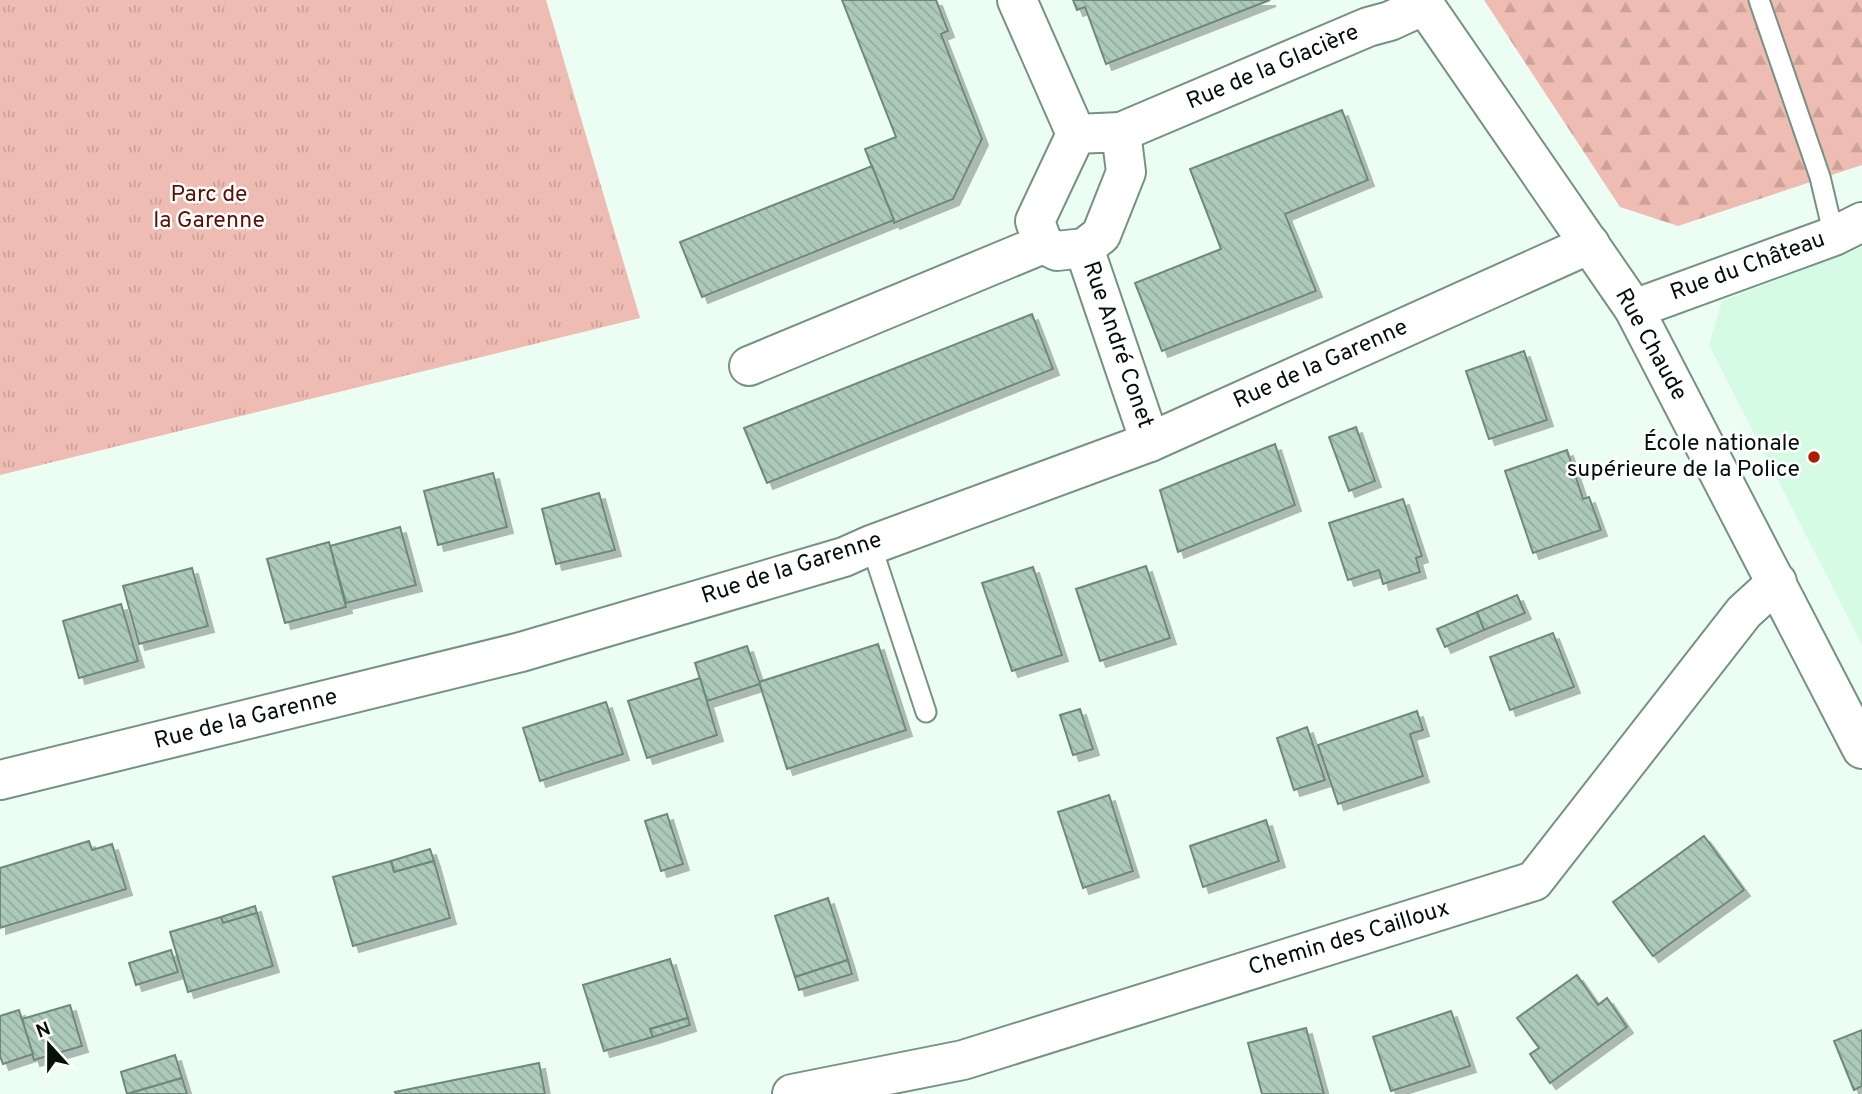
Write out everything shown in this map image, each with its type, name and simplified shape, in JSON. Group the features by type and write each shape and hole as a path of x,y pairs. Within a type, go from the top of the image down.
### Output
{"street":[{"path":"1017,0 1076,134 1035,220 1043,244 1057,251 1084,247 1101,235 1126,172 1121,132"},
{"name":"Rue de la Glacière","path":"1076,134 1121,132 1423,3"},
{"name":"Rue Chaude","path":"1423,3 1634,309 1862,749"},
{"name":"Rue du Château","path":"1634,309 1848,229"},
{"path":"749,366 1043,244"},
{"name":"Rue de la Garenne","path":"0,780 521,652 844,557 1150,442 1590,244"},
{"name":"Rue André Conet","path":"1084,247 1150,442"},
{"name":"Chemin des Cailloux","path":"792,1094 963,1060 1534,881 1744,612 1777,582"}],"lane":[{"path":"1759,0 1820,177 1848,229"},
{"path":"871,545 926,712"}],"shaded area":[{"name":"École nationale supérieure de la Police","path":"1862,247 1862,645 1709,345 1722,301"}],"green space":[{"name":"Parc de la Garenne","path":"0,0 546,0 640,318 0,475"},
{"path":"1484,0 1862,0 1862,165 1678,226 1620,207"}],"building":[{"path":"842,0 936,0 948,31 941,34 982,139 953,199 894,223 865,149 896,137"},
{"path":"1073,0 1270,0 1106,64 1085,7 1077,10"},
{"path":"1342,110 1368,180 1285,214 1316,291 1162,351 1135,283 1221,249 1190,169"},
{"path":"872,166 894,220 702,297 680,242"},
{"path":"1032,314 1053,369 767,483 744,428"},
{"path":"1524,351 1547,420 1489,439 1466,371"},
{"path":"1356,427 1375,481 1349,491 1329,437"},
{"path":"1275,444 1295,505 1178,552 1160,490"},
{"path":"1567,450 1583,499 1589,497 1601,530 1533,553 1505,471"},
{"path":"493,473 507,527 438,545 424,491"},
{"path":"599,493 615,550 556,564 542,509"},
{"path":"1403,499 1422,556 1416,558 1420,572 1383,584 1379,570 1348,580 1329,523"},
{"path":"400,527 416,585 346,603 330,546"},
{"path":"329,542 346,607 285,623 267,559"},
{"path":"1146,566 1170,638 1100,661 1076,589"},
{"path":"1033,567 1062,655 1012,671 982,583"},
{"path":"192,568 208,626 139,644 123,586"},
{"path":"1517,595 1525,613 1484,630 1477,612"},
{"path":"121,604 138,661 79,678 63,621"},
{"path":"1477,612 1484,630 1445,647 1437,629"},
{"path":"1553,633 1574,687 1510,710 1490,657"},
{"path":"878,644 906,730 787,769 759,682"},
{"path":"747,646 760,684 707,701 695,663"},
{"path":"700,678 717,735 647,758 628,701"},
{"path":"606,702 623,754 540,781 523,728"},
{"path":"1080,709 1093,749 1073,755 1060,715"},
{"path":"1417,711 1423,730 1410,734 1423,776 1338,804 1318,745"},
{"path":"1307,727 1325,780 1294,790 1277,738"},
{"path":"1109,795 1133,871 1083,888 1058,812"},
{"path":"667,814 683,864 661,871 645,821"},
{"path":"1266,820 1279,861 1203,887 1190,846"},
{"path":"1704,836 1744,890 1653,956 1613,902"},
{"path":"89,841 92,850 112,844 126,889 0,928 0,868"},
{"path":"430,849 434,861 394,872 391,861"},
{"path":"391,861 394,872 434,861 450,918 353,946 333,877"},
{"path":"828,898 848,960 795,977 775,916"},
{"path":"255,906 257,913 223,923 221,917"},
{"path":"257,913 273,966 188,992 170,932 221,917 223,923"},
{"path":"171,950 178,972 136,985 129,963"},
{"path":"670,959 688,1018 650,1029 653,1037 604,1051 583,985"},
{"path":"848,960 852,974 799,990 795,977"},
{"path":"1577,975 1598,1005 1607,998 1627,1027 1550,1083 1530,1054 1539,1048 1517,1018"},
{"path":"70,1005 82,1046 34,1060 22,1019"},
{"path":"19,1010 33,1054 3,1064 0,1056 0,1016"},
{"path":"1451,1011 1470,1066 1391,1091 1373,1037"},
{"path":"688,1018 690,1025 653,1037 650,1029"},
{"path":"1306,1028 1324,1094 1262,1094 1248,1043"},
{"path":"1862,1030 1862,1086 1854,1090 1834,1041"},
{"path":"175,1055 182,1078 127,1094 121,1072"},
{"path":"539,1063 545,1094 395,1092"},
{"path":"182,1078 187,1094 127,1094"}],"place":[{"name":"École nationale supérieure de la Police","path":"1814,457"}]}
